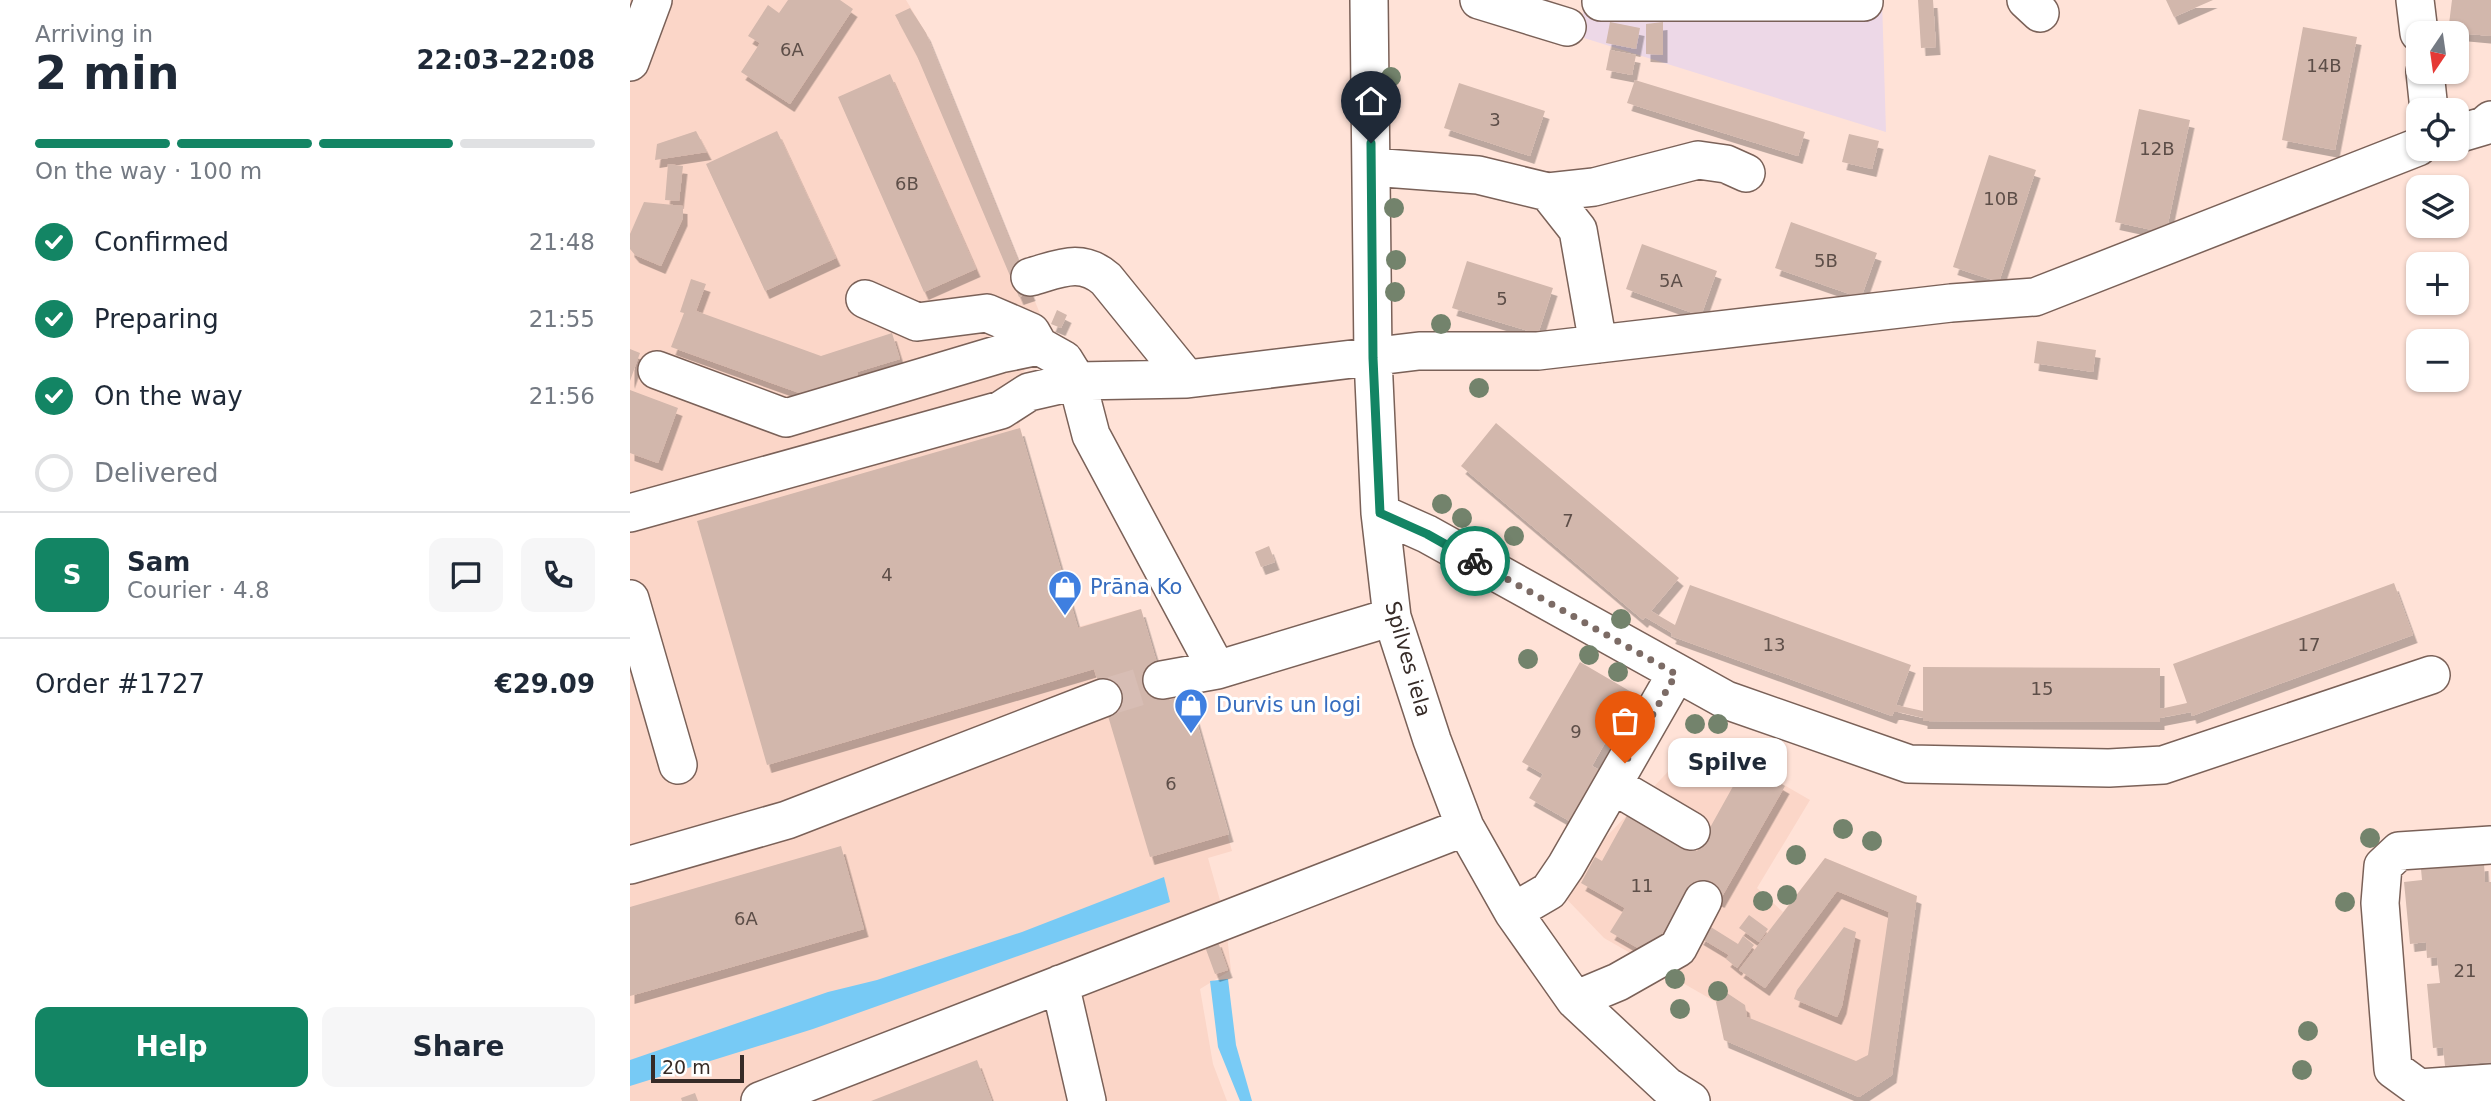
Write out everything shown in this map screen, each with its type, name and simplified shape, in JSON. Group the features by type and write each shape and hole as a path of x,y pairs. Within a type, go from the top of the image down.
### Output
{"street":[{"path":"630,62 653,0"},
{"name":"Spilves iela","path":"1369,0 1373,358 1380,513 1392,617 1432,740 1465,827 1513,912 1575,1000 1667,1086 1690,1101"},
{"path":"1479,0 1593,13 1864,2"},
{"path":"2415,0 2418,21"},
{"path":"2469,130 2484,126 2491,120"},
{"path":"630,513 1001,410 1029,392 1077,381 1188,379 1419,351 1538,351 1951,303 2035,297 2406,152"},
{"path":"1371,167 1478,175 1548,192 1594,187 1698,160 1726,164 1746,173"},
{"path":"1548,192 1578,230 1598,344"},
{"path":"1030,277 1072,265 1094,268 1188,379"},
{"path":"865,299 917,322 988,313 1031,332 1039,346 1064,360 1077,381 1091,435 1217,670"},
{"path":"657,370 786,418 1000,354 1039,346"},
{"path":"1380,513 1427,534 1726,700 1909,764 2109,768 2164,765 2431,675"},
{"path":"630,599 678,765"},
{"path":"1162,680 1217,670 1392,617"},
{"path":"1513,912 1549,891 1676,674"},
{"path":"630,865 787,820 1103,698"},
{"path":"1613,785 1691,831"},
{"path":"765,1100 1465,827"},
{"path":"2491,845 2399,851 2383,866 2380,903 2393,1069 2419,1088 2491,1083"},
{"path":"1575,1000 1618,982 1678,948 1703,900"},
{"path":"1060,984 1087,1101"}],"shaded area":[{"path":"630,0 906,0 926,33 1045,326 1018,384 1020,428 1078,627 1141,609 1168,699 1189,695 1232,851 1208,858 1225,918 1231,970 1200,989 1213,1064 1227,1101 630,1101"},
{"path":"1583,0 1882,0 1886,132 1584,38"},
{"path":"1697,741 1746,763 1810,800 1757,888 1783,912 1825,858 1917,896 1892,1075 1859,1097 1724,1040 1716,1002 1604,938 1557,889"}],"water":[{"path":"1164,877 1170,902 813,1029 630,1086 630,1060 828,992 877,980 1022,932"},
{"path":"1228,979 1236,1045 1252,1101 1240,1101 1218,1047 1210,981"}],"building":[{"path":"788,0 840,0 853,9 790,104 741,72 760,43 748,36 768,5 779,13"},
{"path":"1918,0 1933,0 1936,47 1921,48"},
{"path":"2166,0 2213,0 2174,17"},
{"path":"2452,0 2491,0 2491,36 2469,34 2469,21 2449,21"},
{"path":"910,8 926,33 1031,293 1019,297 917,56 895,15"},
{"path":"1610,22 1640,28 1636,49 1606,43"},
{"path":"1663,22 1663,55 1646,54 1646,24"},
{"path":"2303,27 2357,37 2335,150 2282,140"},
{"path":"1610,50 1636,55 1632,75 1606,70"},
{"path":"890,74 976,269 924,292 838,97"},
{"path":"1635,80 1805,132 1798,156 1627,103"},
{"path":"1459,83 1545,111 1530,156 1444,128"},
{"path":"2139,109 2190,120 2166,233 2115,222"},
{"path":"696,131 707,152 655,160 657,144"},
{"path":"777,131 836,258 765,291 706,164"},
{"path":"1849,134 1879,141 1872,169 1842,162"},
{"path":"1989,155 2036,170 1999,282 1953,267"},
{"path":"668,164 683,166 679,201 665,200"},
{"path":"644,202 683,206 683,218 661,266 635,255 630,249 630,234"},
{"path":"1791,222 1877,253 1861,298 1775,268"},
{"path":"1642,244 1717,271 1701,316 1626,289"},
{"path":"1467,261 1553,288 1538,334 1452,308"},
{"path":"691,279 706,284 696,311 821,356 892,333 900,359 857,372 858,376 805,395 671,347 684,313 680,312"},
{"path":"1057,310 1067,315 1061,328 1051,324"},
{"path":"2037,341 2096,350 2093,372 2034,363"},
{"path":"630,349 640,353 630,381"},
{"path":"630,390 678,408 658,463 630,453"},
{"path":"1496,423 1679,578 1651,611 1675,625 1690,585 1911,665 1896,705 1923,711 1923,667 2160,668 2160,709 2187,703 2173,664 2394,583 2413,635 2192,716 2191,712 2160,718 2160,722 1923,721 1923,718 1898,712 1894,712 1892,716 1671,636 1672,633 1645,617 1643,620 1461,466"},
{"path":"1020,428 1078,628 1141,609 1168,700 1189,695 1229,834 1150,857 1094,669 767,765 697,521"},
{"path":"1269,546 1275,562 1261,567 1255,552"},
{"path":"1580,662 1633,693 1592,766 1603,772 1573,823 1529,798 1543,774 1522,762"},
{"path":"1746,763 1785,786 1720,900 1691,884 1650,955 1610,932 1625,908 1581,883 1595,857 1602,861 1629,812 1697,851"},
{"path":"841,846 864,929 630,996 630,907"},
{"path":"1825,858 1917,896 1892,1075 1859,1097 1724,1040 1716,1002 1724,991 1745,1005 1747,1017 1856,1061 1868,1055 1889,912 1837,891 1765,988 1739,970"},
{"path":"2484,863 2485,882 2491,882 2491,1062 2445,1066 2443,1047 2433,1048 2427,984 2440,983 2437,957 2427,958 2426,942 2410,944 2404,882 2422,880 2421,869"},
{"path":"1749,915 1768,929 1759,942 1739,928"},
{"path":"1706,924 1738,944 1743,936 1754,945 1737,968 1726,959 1729,955 1699,937"},
{"path":"1844,927 1856,932 1842,1006 1837,1017 1794,999 1797,990"},
{"path":"1217,939 1228,970 1215,974 1204,944"},
{"path":"977,1060 992,1101 871,1101"},
{"path":"695,1093 698,1101 682,1101 681,1098"}],"tunnel":[{"path":"1103,698 1162,680"}],"way so far":[{"path":"1475,561 1676,674 1625,763"}],"place":[{"name":"Prāna Ko","path":"1065,617"},
{"name":"Durvis un logi","path":"1191,735"},
{"name":"Spilve","path":"1625,763"}],"route":[{"path":"1371,143 1373,358 1380,513 1427,534 1475,561"}]}
